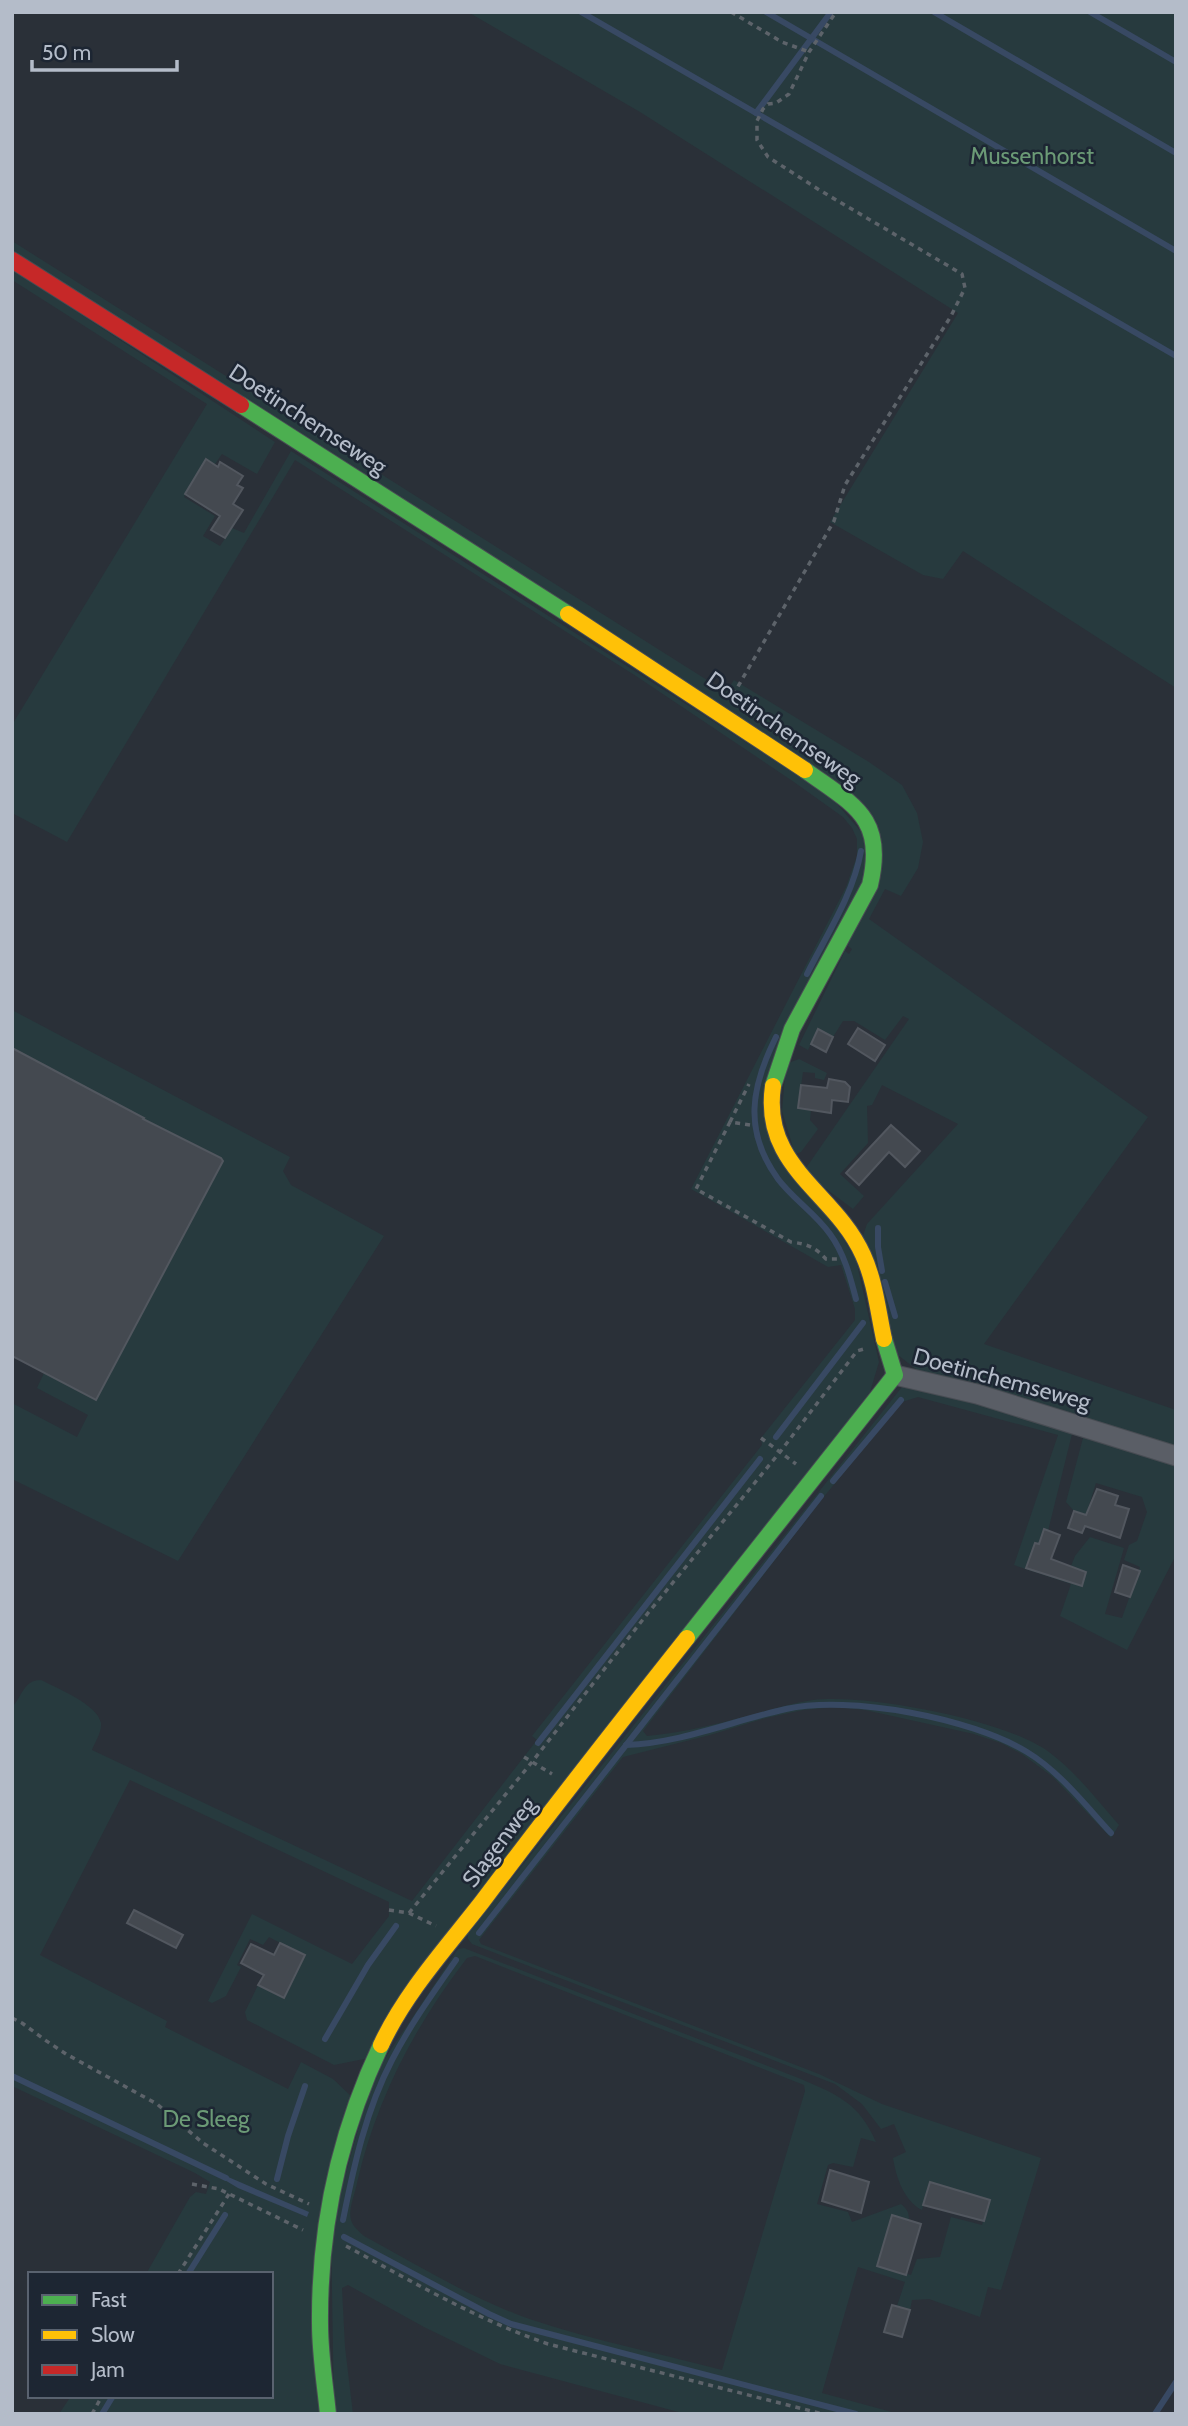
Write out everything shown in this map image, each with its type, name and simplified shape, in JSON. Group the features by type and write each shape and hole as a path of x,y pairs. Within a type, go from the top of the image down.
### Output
{"street":[{"name":"Doetinchemseweg","path":"12,260 722,714 799,765 864,816 872,831 876,848 875,866 870,885 792,1029 774,1077 772,1122 780,1145 794,1169 846,1227 863,1254 871,1276 885,1344 895,1375 990,1398 1176,1456"},
{"name":"Slagenweg","path":"328,2414 320,2326 325,2234 338,2165 371,2066 407,2003 571,1784 895,1375"}],"path":[{"path":"731,12 782,42 809,52"},
{"path":"722,714 834,522 845,485 951,316 965,288 962,274 768,157 757,140 757,121 762,109 789,94 809,52 836,12"},
{"path":"750,1125 730,1122 696,1189 791,1242 807,1244 817,1249 826,1259 839,1261"},
{"path":"410,1913 533,1762 648,1613 780,1452 857,1351 885,1344"},
{"path":"524,1757 571,1784"},
{"path":"389,1910 410,1913 456,1937"},
{"path":"12,2018 22,2022 66,2054 158,2104 203,2143 266,2184 328,2212"},
{"path":"192,2184 219,2189 300,2230 325,2234 474,2316 511,2331 548,2344 823,2414"},
{"path":"179,2272 229,2194"},
{"path":"92,2414 102,2398"}],"green space":[{"name":"Mussenhorst","path":"468,12 1176,12 1176,688 963,551 943,579 923,575 830,522 958,313 640,112"},
{"path":"12,241 726,692 734,680 902,785 917,813 923,842 918,868 901,896 885,889 869,919 1148,1117 984,1344 1176,1410 1176,1448 917,1370 898,1355 862,1239 867,1224 958,1124 882,1085 872,1105 867,1106 868,1143 840,1174 864,1196 853,1209 817,1182 806,1168 909,1019 903,1016 885,1040 854,1021 843,1021 833,1037 818,1029 808,1050 799,1045 845,951 849,954 852,949 848,946 878,828 12,251"},
{"name":"De Sleeg","path":"12,269 275,442 257,474 222,454 208,474 190,487 184,497 215,516 203,536 220,546 232,528 244,533 291,451 831,797 864,835 866,873 763,1105 856,1260 879,1362 870,1392 369,2058 334,2065 247,2020 245,2012 258,1985 284,1998 305,1956 269,1937 263,1945 250,1939 237,1965 241,1967 226,1996 212,2003 208,2001 252,1914 352,1964 389,1916 389,1902 130,1780 40,1955 167,2021 165,2027 288,2089 301,2062 333,2079 352,2097 337,2145 323,2414 59,2414 70,2398 273,2398 273,2272 147,2272 190,2197 196,2192 206,2194 210,2182 12,2086 12,1707 30,1683 41,1680 76,1698 98,1716 100,1730 92,1750 412,1901 537,1740 532,1736 762,1445 761,1438 855,1320 855,1309 841,1265 828,1267 691,1189 846,887 857,856 857,839 843,817 794,782 636,676 295,460 67,842 12,813 12,725 207,404 12,280"},
{"path":"12,1010 290,1157 283,1171 291,1185 384,1236 178,1561 12,1479 12,1403 77,1437 88,1415 37,1388 44,1373 96,1400 191,1222 12,1109"},
{"path":"799,1059 827,1073 824,1080 815,1078 815,1073 803,1072 798,1108 811,1110 810,1120 818,1129 801,1152 795,1154 782,1111 786,1064"},
{"path":"913,1386 1070,1429 1072,1434 1048,1531 1051,1559 1071,1566 1075,1556 1090,1537 1124,1548 1105,1614 1122,1618 1140,1567 1124,1560 1129,1545 1137,1541 1147,1512 1142,1497 1096,1483 1086,1515 1074,1511 1066,1502 1083,1438 1087,1436 1176,1465 1176,1555 1127,1650 1060,1616 1071,1584 1014,1565 1058,1435 918,1397 902,1402 822,1499 643,1731 647,1736 713,1725 813,1700 866,1701 935,1711 1002,1729 1049,1752 1077,1777 1119,1825 1111,1838 1053,1777 1022,1754 1001,1743 974,1734 865,1710 835,1707 803,1710 623,1757 479,1940 481,1944 819,2074 882,2104 1041,2158 1001,2290 988,2287 980,2317 929,2299 912,2300 910,2310 897,2306 905,2282 858,2267 822,2393 899,2414 686,2414 500,2364 424,2327 348,2285 342,2288 345,2347 353,2414 334,2414 331,2227 372,2078 458,1949 464,1948 801,2079 846,2102 862,2118 876,2142 861,2138 853,2167 833,2163 828,2165 817,2204 848,2212 852,2222 901,2204 905,2207 909,2220 890,2225 878,2266 911,2275 917,2259 940,2257 951,2217 982,2225 989,2200 930,2182 922,2210 910,2201 896,2173 893,2158 906,2152 894,2124 881,2129 862,2104 835,2084 472,1944 468,1939 468,1934 902,1387","holes":["475,1956 804,2085 805,2091 722,2370 592,2338 516,2314 458,2288 364,2236 351,2220 351,2206 365,2152 386,2093 414,2037 467,1958"]}],"water":[{"path":"219,2173 309,2212 307,2217 238,2188 218,2176"}],"building":[{"path":"206,459 218,467 220,462 243,476 237,485 243,488 233,504 243,510 225,538 211,530 220,516 185,494"},
{"path":"858,1028 885,1045 875,1061 848,1044"},
{"path":"818,1029 833,1037 826,1052 811,1044"},
{"path":"12,1048 223,1161 96,1400 12,1356"},
{"path":"829,1079 845,1082 850,1087 848,1102 832,1100 831,1113 798,1108 801,1085 827,1088"},
{"path":"891,1125 920,1151 905,1167 889,1152 859,1185 846,1173"},
{"path":"1097,1489 1118,1496 1115,1505 1129,1509 1120,1538 1085,1526 1082,1533 1068,1528 1074,1511 1086,1515"},
{"path":"1044,1529 1060,1535 1051,1559 1086,1572 1082,1586 1026,1568 1035,1543 1039,1544"},
{"path":"1123,1565 1140,1571 1130,1597 1115,1592"},
{"path":"134,1910 183,1935 176,1948 127,1923"},
{"path":"280,1943 305,1955 284,1998 258,1985 264,1975 241,1963 251,1944 274,1955"},
{"path":"830,2170 869,2182 861,2213 822,2201"},
{"path":"930,2182 990,2200 984,2221 923,2205"},
{"path":"892,2215 921,2224 906,2275 877,2266"},
{"path":"892,2305 910,2310 902,2337 884,2332"}],"waterway":[{"path":"581,12 756,113 831,12"},
{"path":"766,12 1176,251"},
{"path":"934,12 1176,153"},
{"path":"1090,12 1176,62"},
{"path":"756,113 1176,356"},
{"path":"807,974 846,899 861,851"},
{"path":"776,1037 767,1055 756,1091 754,1109 759,1144 778,1179 818,1219 835,1241 846,1265 856,1299"},
{"path":"878,1228 882,1271"},
{"path":"885,1282 895,1316"},
{"path":"776,1437 863,1323"},
{"path":"833,1481 901,1400"},
{"path":"538,1743 760,1459"},
{"path":"479,1933 821,1496"},
{"path":"626,1745 667,1740 786,1709 812,1705 876,1707 910,1712 975,1729 1027,1752 1061,1779 1111,1833"},
{"path":"325,2039 368,1965 396,1926"},
{"path":"343,2220 362,2138 383,2079 406,2034 456,1960"},
{"path":"12,2076 226,2178"},
{"path":"277,2179 305,2086"},
{"path":"189,2272 225,2215"},
{"path":"344,2237 511,2324 856,2414"},
{"path":"1155,2414 1176,2382"},
{"path":"102,2414 112,2398"}],"traffic: fast":[{"path":"241,405 568,614"},
{"path":"773,1086 792,1029 870,885 874,862 873,843 862,815 838,793 805,770"},
{"path":"687,1638 895,1375 884,1339"},
{"path":"328,2414 320,2324 323,2252 328,2216 343,2146 381,2045"}],"traffic: slow":[{"path":"568,614 805,770"},
{"path":"773,1086 772,1114 778,1138 803,1177 851,1233 863,1255 873,1286 884,1339"},
{"path":"381,2045 402,2007 427,1971 687,1638"}],"traffic: jam":[{"path":"12,260 241,405"}]}
